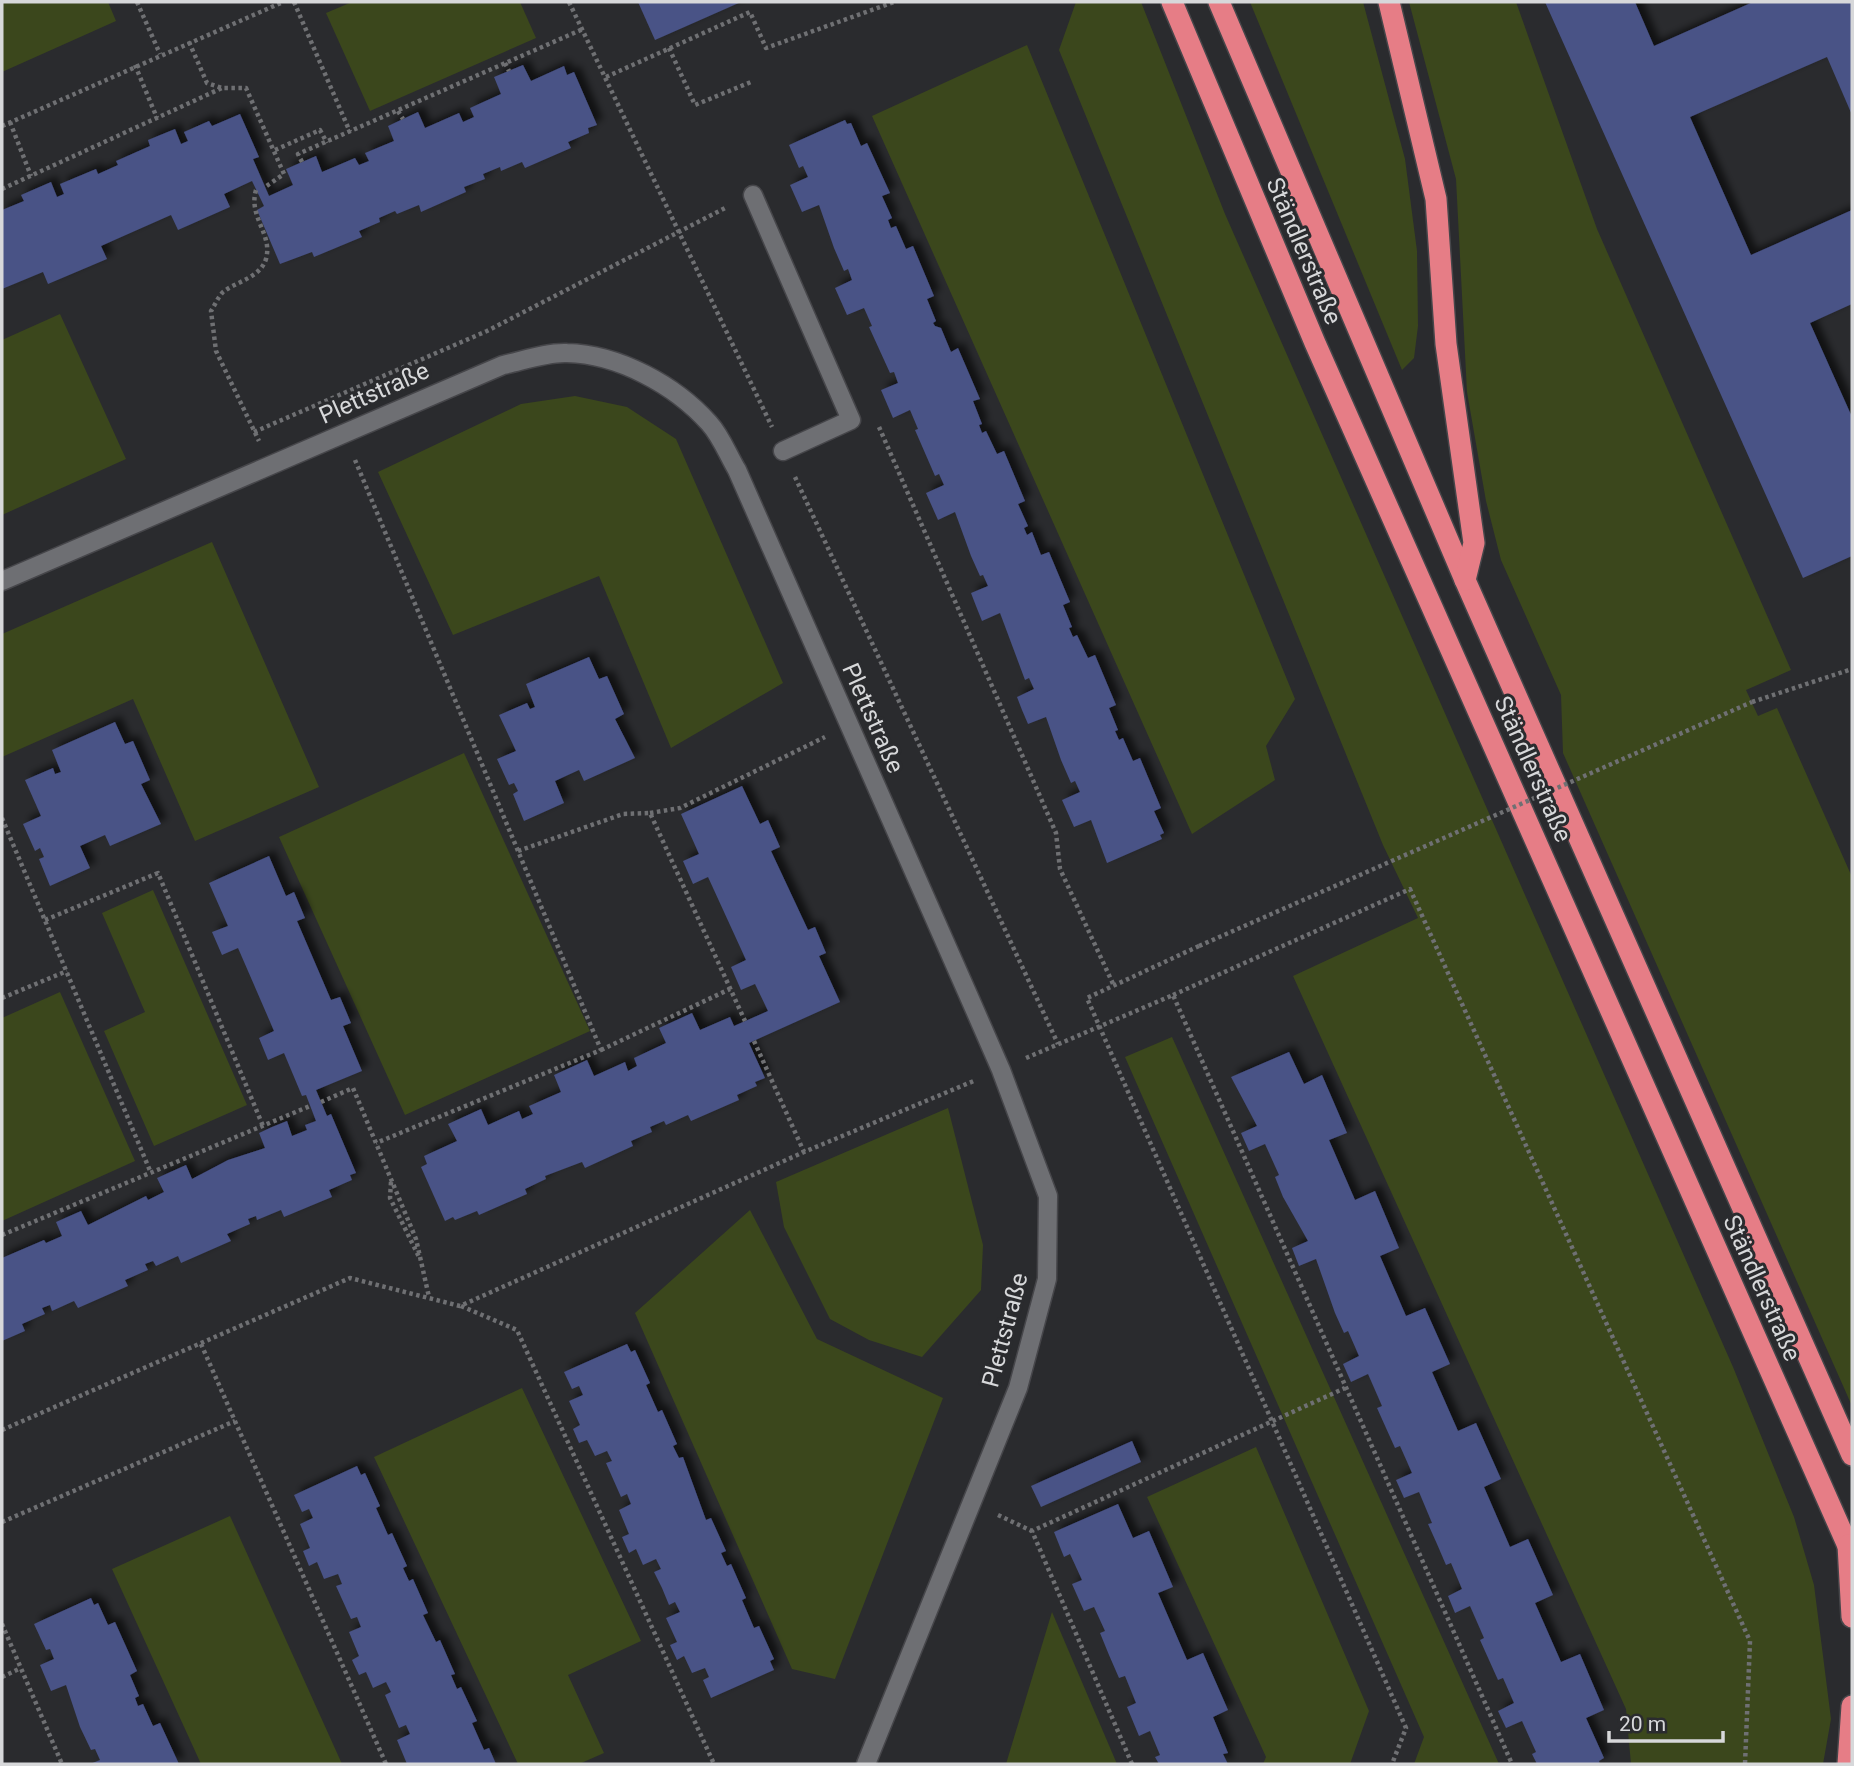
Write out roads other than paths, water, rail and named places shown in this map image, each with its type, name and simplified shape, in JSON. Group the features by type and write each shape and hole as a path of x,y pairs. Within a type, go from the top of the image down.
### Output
{"highway":[{"name":"Ständlerstraße","path":"1172,2 1315,343 1850,1550"},
{"name":"Ständlerstraße","path":"1219,2 1465,580 1852,1455"},
{"path":"1389,2 1436,199 1446,344 1474,544 1465,580"},
{"path":"1850,1550 1852,1618"},
{"path":"1848,1764 1852,1706"}],"street":[{"path":"754,195 851,420 783,451"},
{"name":"Plettstraße","path":"2,581 503,366 565,352 604,358 641,373 679,396 710,424 737,470 850,725 1001,1070 1048,1196 1047,1279 1018,1388 866,1764"}]}
